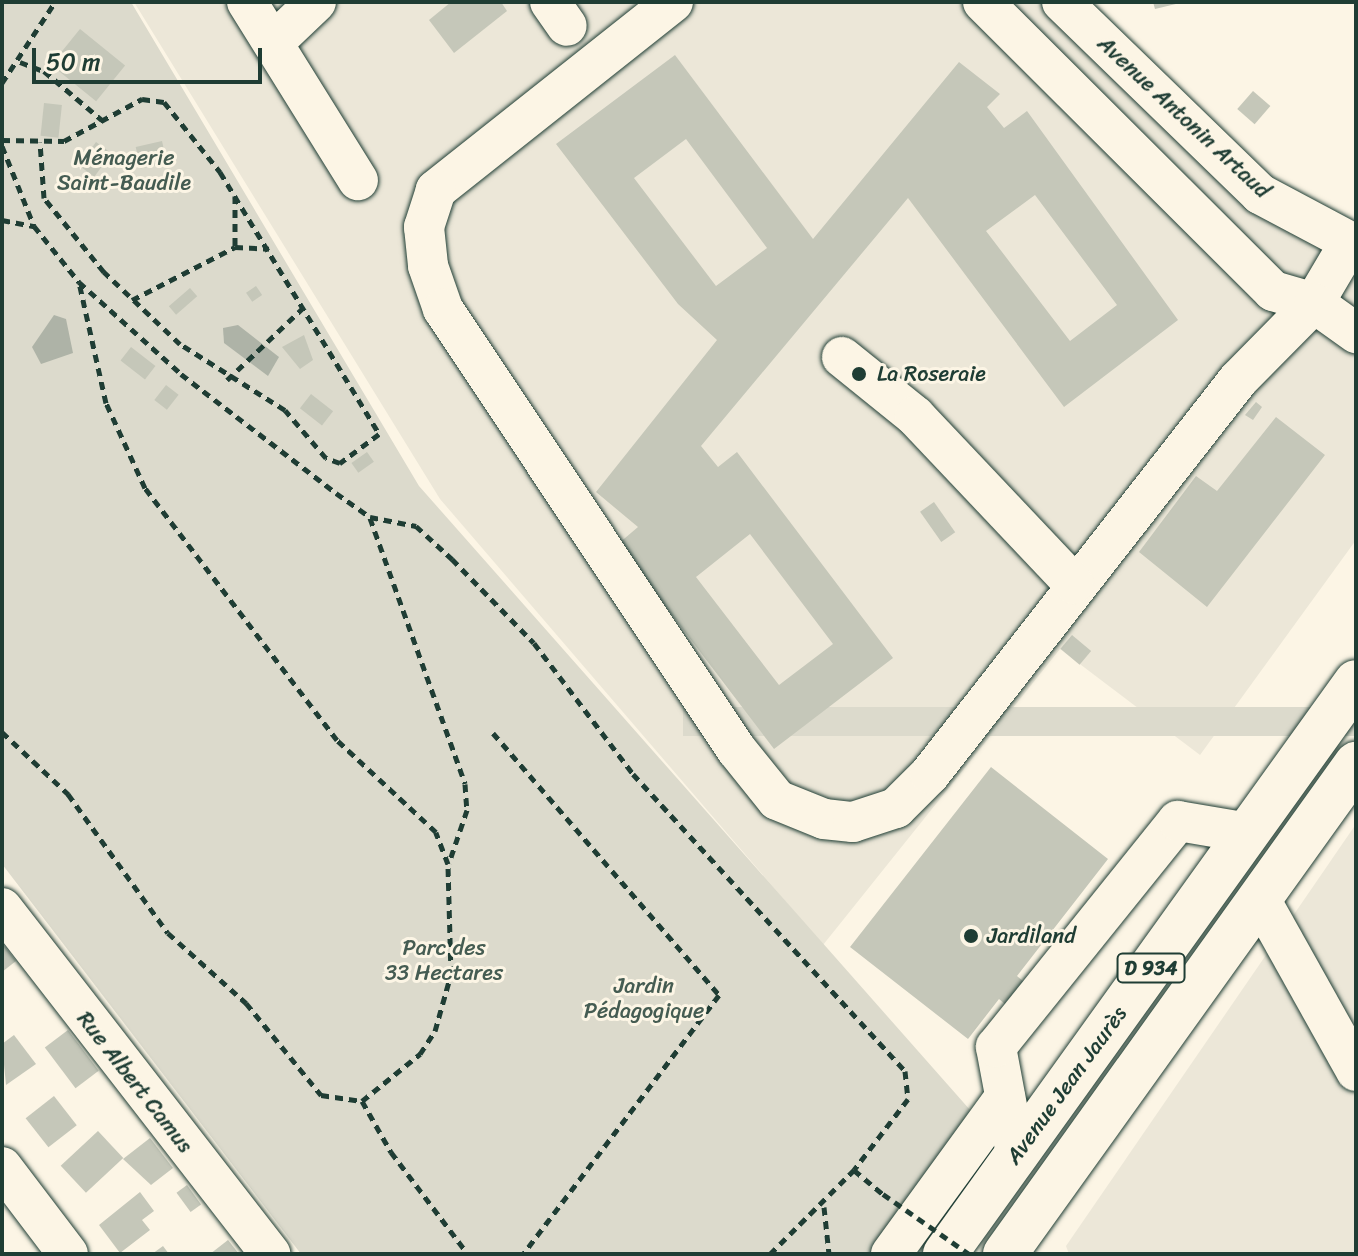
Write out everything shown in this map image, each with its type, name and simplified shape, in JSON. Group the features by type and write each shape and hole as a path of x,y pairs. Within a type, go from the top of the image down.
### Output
{"main road":[{"name":"Avenue Jean Jaurès","path":"945,1254 1356,682"},
{"name":"D 934","path":"1005,1254 1356,764"}],"street":[{"path":"247,2 358,180"},
{"path":"274,42 316,2"},
{"path":"673,2 436,190 424,227 443,309 607,563 777,800 853,822 896,808 930,774 1074,584 1238,380 1314,303 1353,243"},
{"path":"983,2 1273,291 1314,303 1356,333"},
{"name":"Avenue Antonin Artaud","path":"1062,2 1260,194 1353,243"},
{"path":"842,357 915,416 1074,584"},
{"path":"1016,1154 996,1047 1178,821 1248,833"},
{"path":"1260,899 1356,1071"},
{"name":"Rue Albert Camus","path":"2,908 270,1254"},
{"path":"891,1254 1005,1097"},
{"path":"2,1167 54,1249"}],"path":[{"path":"2,83 20,62 55,2"},
{"path":"20,62 44,71 102,120"},
{"path":"40,142 44,198 132,300 227,380 285,410 326,458 340,463 379,434 235,195 164,102 142,99 81,135 40,142 2,143 34,226 79,282 181,374 370,517 416,526 534,643 633,774 905,1071 908,1099 824,1206 770,1254"},
{"path":"235,195 235,247"},
{"path":"2,220 34,226"},
{"path":"132,300 235,247 269,249"},
{"path":"79,282 106,403 145,488 337,740 425,817 448,864"},
{"path":"227,380 304,307"},
{"path":"2,732 68,794 168,933 246,1003 321,1095 362,1101 410,1063 435,1031 451,974 448,864 467,810 465,784 370,517"},
{"path":"493,733 719,995 523,1254"},
{"path":"362,1101 383,1141 468,1254"},
{"path":"854,1170 969,1254"},
{"path":"824,1206 829,1254"}],"shaded area":[{"name":"La Roseraie","path":"134,2 1055,2 1356,248 1356,540 1200,755 1060,649 823,945 440,499"},
{"path":"54,315 66,319 73,353 41,364 32,347"},
{"path":"238,325 279,357 268,376 224,343 223,328"},
{"path":"1356,824 1356,1254 1069,1254 1066,1246"}],"green space":[{"name":"Parc des 33 Hectares","path":"2,2 131,2 419,486 986,1128 879,1254 301,1254 2,864"},
{"path":"683,707 1356,707 1356,736 683,736"}],"building":[{"path":"451,2 501,2 507,11 454,53 429,20"},
{"path":"1153,2 1180,2 1180,3 1155,9"},
{"path":"80,29 125,66 96,101 51,65"},
{"path":"675,55 813,239 959,62 1000,94 987,107 1004,128 1027,111 1178,320 1064,407 908,198 701,446 718,467 737,452 893,658 774,749 618,544 638,527 596,492 717,340 678,304 556,144","holes":["686,139 767,248 716,286 634,178","1035,195 1117,305 1070,341 986,231","750,534 833,644 779,685 696,577"]},
{"path":"1253,91 1270,106 1255,124 1237,109"},
{"path":"44,103 62,105 58,138 41,136"},
{"path":"162,141 167,162 141,169 136,147"},
{"path":"96,142 111,153 94,177 79,165"},
{"path":"256,286 262,295 252,302 246,293"},
{"path":"190,288 197,296 176,315 169,306"},
{"path":"304,335 313,360 300,369 282,347"},
{"path":"131,347 155,366 145,379 121,360"},
{"path":"166,385 179,395 167,410 154,400"},
{"path":"311,394 333,411 322,425 300,408"},
{"path":"1256,402 1262,407 1253,420 1245,415"},
{"path":"1276,417 1325,455 1207,607 1139,552 1196,476 1217,491"},
{"path":"367,452 374,462 358,473 351,463"},
{"path":"934,502 955,532 941,542 920,512"},
{"path":"1072,635 1091,651 1080,665 1060,649"},
{"path":"991,767 1108,859 1017,976 1030,987 1012,1010 999,999 968,1039 850,947"},
{"path":"2,943 16,961 2,972"},
{"path":"68,1030 99,1071 76,1088 45,1047"},
{"path":"14,1035 36,1064 6,1085 2,1044"},
{"path":"54,1096 77,1125 48,1147 26,1118"},
{"path":"98,1131 123,1158 86,1193 61,1166"},
{"path":"150,1138 173,1168 151,1185 123,1159"},
{"path":"187,1185 201,1204 191,1212 176,1193"},
{"path":"140,1192 154,1211 142,1220 150,1230 120,1253 99,1225"},
{"path":"228,1240 239,1254 210,1254"},
{"path":"163,1246 169,1254 152,1254"}],"place":[{"name":"La Roseraie","path":"859,374"},
{"name":"Jardiland","path":"971,936"}],"park label":[{"name":"Ménagerie Saint-Baudile","path":"124,170"},
{"name":"Jardin Pédagogique","path":"644,998"}]}
